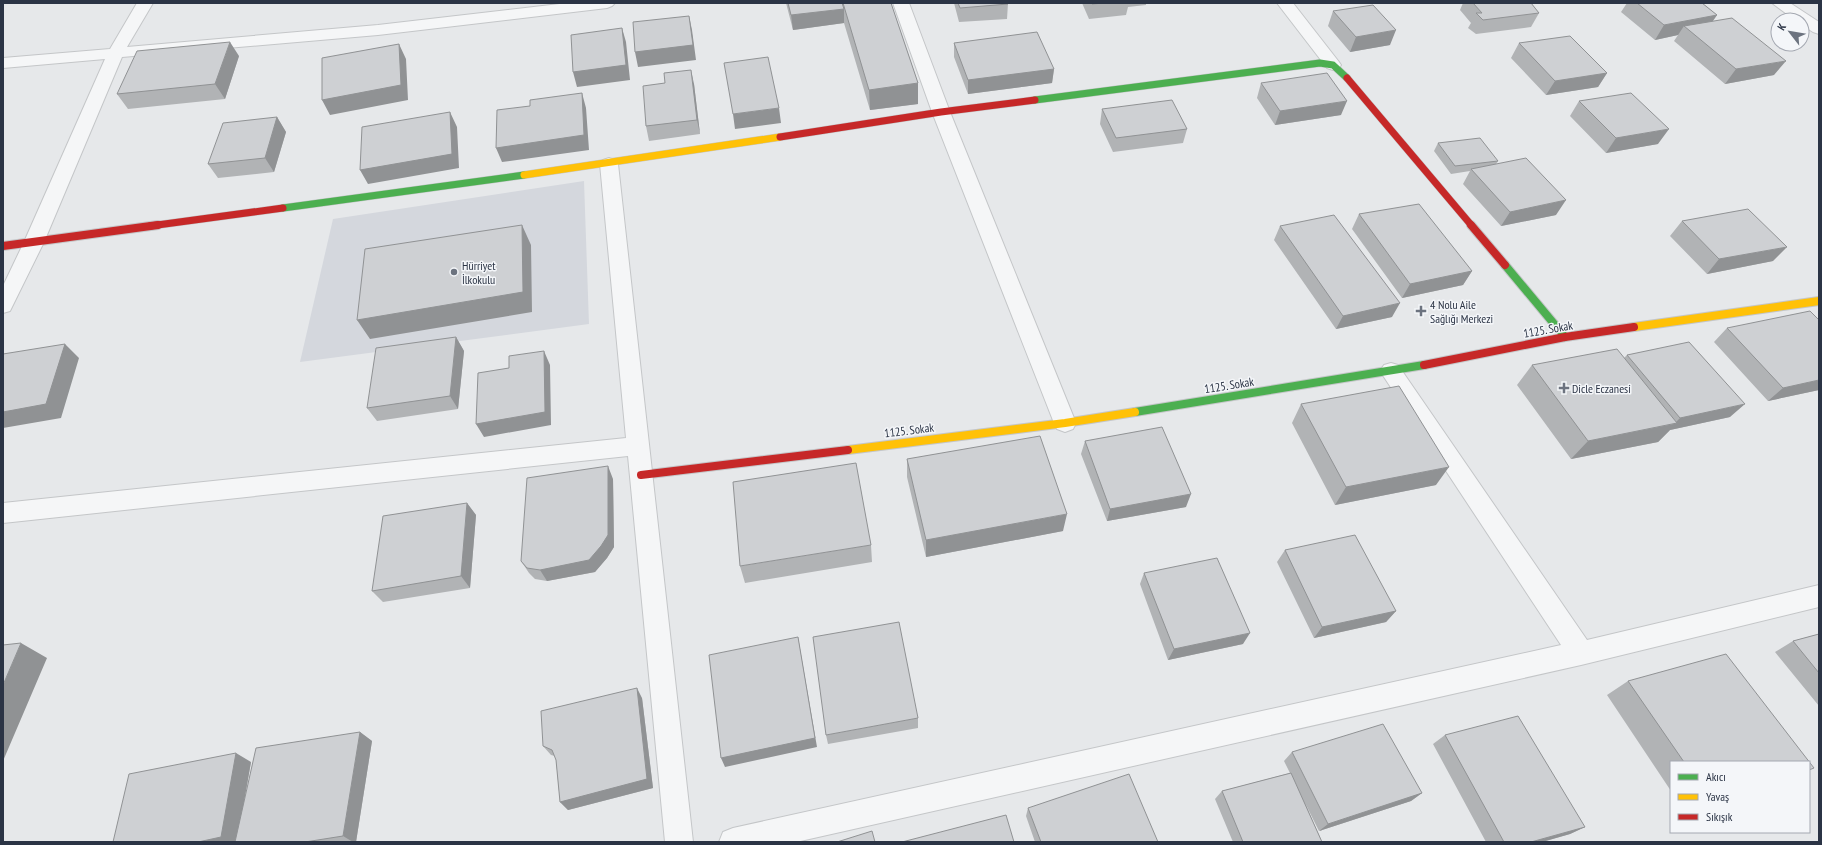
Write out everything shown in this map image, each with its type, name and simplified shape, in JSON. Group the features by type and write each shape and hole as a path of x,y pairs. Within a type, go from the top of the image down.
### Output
{"street":[{"path":"3,306 34,242 116,52 145,3"},
{"path":"3,63 378,30 607,3"},
{"path":"901,3 941,112 1066,422"},
{"path":"1286,3 1333,66"},
{"path":"1780,3 1819,29"},
{"path":"3,246 609,164 941,112 1320,62 1333,66 1343,73 1565,337"},
{"path":"609,164 679,842"},
{"name":"1125. Sokak","path":"641,475 1066,422 1391,371 1565,337 1819,301"},
{"path":"1391,371 1581,653"},
{"path":"3,513 639,446"},
{"path":"733,842 1581,653 1818,598"}],"shaded area":[{"name":"Hürriyet İlkokulu","path":"584,181 589,324 300,362 333,219"}],"building":[{"path":"788,3 842,3 844,9 791,15"},
{"path":"843,3 891,3 918,83 869,90"},
{"path":"958,3 1008,3 1008,4 960,8"},
{"path":"1473,3 1531,3 1539,13 1483,20 1476,13 1482,13"},
{"path":"1637,3 1702,3 1717,15 1664,25"},
{"path":"1373,5 1396,30 1356,37 1333,11"},
{"path":"689,16 693,45 635,52 633,22"},
{"path":"1732,18 1770,48 1770,52 1775,52 1786,61 1736,69 1684,26"},
{"path":"622,28 626,65 573,72 571,35"},
{"path":"1037,32 1054,69 968,80 954,43"},
{"path":"1570,36 1607,73 1555,81 1519,43"},
{"path":"230,42 215,84 117,94 137,51"},
{"path":"399,44 401,85 322,100 322,58"},
{"path":"768,57 779,108 733,114 724,63"},
{"path":"691,70 697,120 646,126 643,86 665,83 664,73"},
{"path":"1327,73 1347,101 1280,111 1261,83"},
{"path":"582,93 584,135 496,148 497,110 530,106 530,100"},
{"path":"1631,93 1669,129 1616,138 1579,101"},
{"path":"1172,100 1187,129 1116,138 1102,109"},
{"path":"450,112 452,154 360,170 362,127"},
{"path":"277,117 265,158 208,164 223,123"},
{"path":"1480,138 1498,161 1455,166 1438,143"},
{"path":"1526,158 1566,200 1510,212 1471,169"},
{"path":"1419,204 1472,271 1410,284 1359,214"},
{"path":"1748,209 1787,247 1719,259 1682,221"},
{"path":"1334,215 1400,303 1343,316 1280,226"},
{"path":"522,225 523,292 357,320 365,249"},
{"path":"1810,311 1819,320 1819,380 1783,388 1727,328"},
{"path":"456,337 450,396 367,408 376,348"},
{"path":"1689,342 1745,404 1680,418 1627,355"},
{"path":"65,344 46,404 3,412 3,354"},
{"path":"1617,349 1677,423 1588,441 1532,365"},
{"path":"544,351 545,412 476,424 478,373 509,368 509,356"},
{"path":"1399,386 1449,467 1346,487 1301,404"},
{"path":"1162,427 1191,494 1110,509 1085,441"},
{"path":"1040,436 1067,514 926,540 907,459"},
{"path":"856,463 871,545 740,566 733,482"},
{"path":"608,466 608,535 601,546 589,560 540,570 527,568 521,561 527,478"},
{"path":"467,503 461,576 372,591 383,516"},
{"path":"1355,535 1396,611 1322,627 1285,550"},
{"path":"1217,558 1250,633 1174,649 1144,573"},
{"path":"899,622 918,718 826,735 813,637"},
{"path":"1819,634 1819,673 1793,641"},
{"path":"798,637 815,738 721,758 709,655"},
{"path":"21,643 3,685 3,645"},
{"path":"1726,654 1809,761 1683,761 1628,681"},
{"path":"637,688 647,779 560,802 556,760 552,750 543,746 541,711"},
{"path":"1518,716 1585,827 1531,842 1504,842 1445,735"},
{"path":"1383,724 1422,793 1328,824 1292,752"},
{"path":"360,732 343,836 305,842 235,842 256,748"},
{"path":"236,753 221,837 198,842 113,842 129,774"},
{"path":"1810,763 1814,768 1810,770"},
{"path":"1291,773 1322,842 1243,842 1222,791"},
{"path":"1129,774 1158,842 1041,842 1028,808"},
{"path":"1006,815 1014,842 902,842"},
{"path":"872,831 875,842 837,842"}],"traffic: fast":[{"path":"1035,100 1320,63 1333,65 1347,78"},
{"path":"283,208 524,175"},
{"path":"1505,265 1565,337"},
{"path":"1135,412 1424,365"}],"traffic: slow":[{"path":"524,175 780,137"},
{"path":"1634,327 1819,301"},
{"path":"848,450 1065,423 1135,412"}],"traffic: jam":[{"path":"1347,78 1505,265"},
{"path":"780,137 941,112 1035,100"},
{"path":"3,246 283,208"},
{"path":"1424,365 1565,337 1634,327"},
{"path":"641,475 848,450"}],"place":[{"name":"Hürriyet İlkokulu","path":"454,272"},
{"name":"4 Nolu Aile Sağlığı Merkezi","path":"1421,311"},
{"name":"Dicle Eczanesi","path":"1564,388"}]}
